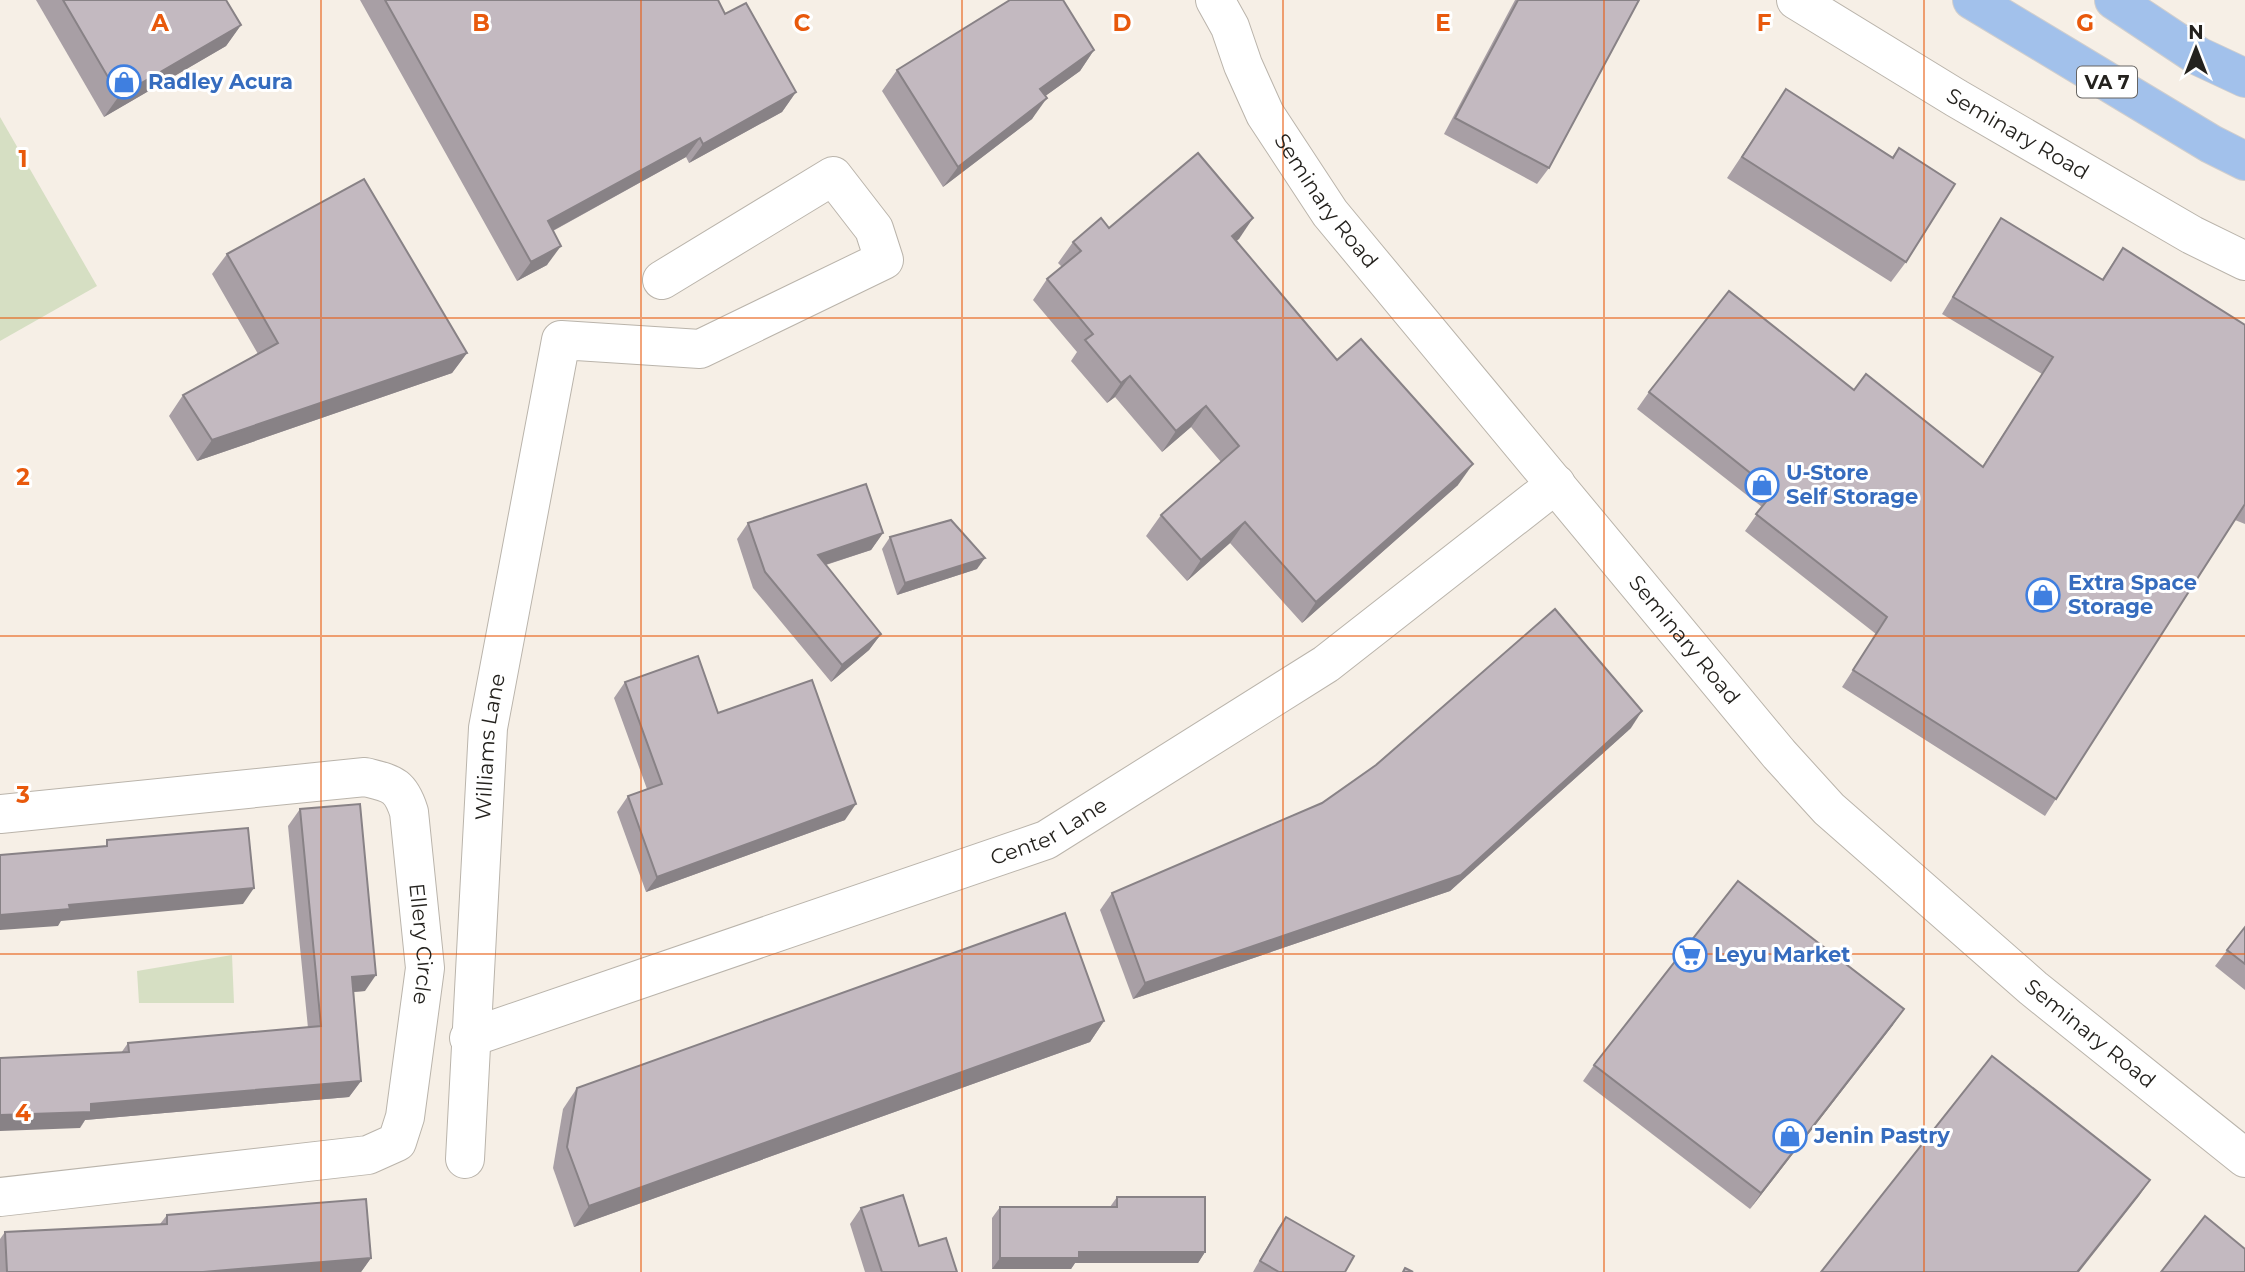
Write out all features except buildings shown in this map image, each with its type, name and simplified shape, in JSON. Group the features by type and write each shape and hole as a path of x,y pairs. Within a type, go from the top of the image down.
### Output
{"main road":[{"name":"VA 7","path":"1972,0 2211,144 2245,160"},
{"path":"2113,0 2198,56 2245,79"},
{"path":"2134,0 2198,56"}],"street":[{"name":"Seminary Road","path":"1796,0 1956,98 2169,222 2245,261"},
{"name":"Seminary Road","path":"1227,9 1243,65 1265,114 1330,213 1747,717 1829,809 2033,988 2245,1158"},
{"name":"Williams Lane","path":"464,1159 488,728 561,340 701,349 884,260 874,229 833,176 662,280"},
{"name":"Center Lane","path":"470,1038 1046,840 1326,664 1556,484"},
{"name":"Ellery Circle","path":"0,814 365,777 390,783 403,794 409,812 425,968 405,1118 397,1142 368,1155 0,1197"}],"green space":[{"path":"0,117 97,286 0,341"},
{"path":"232,955 234,1003 139,1003 137,971"}],"place":[{"name":"Radley Acura","path":"124,82"},
{"name":"U-Store Self Storage","path":"1762,485"},
{"name":"Extra Space Storage","path":"2043,595"},
{"name":"Leyu Market","path":"1690,955"},
{"name":"Jenin Pastry","path":"1790,1136"}]}
